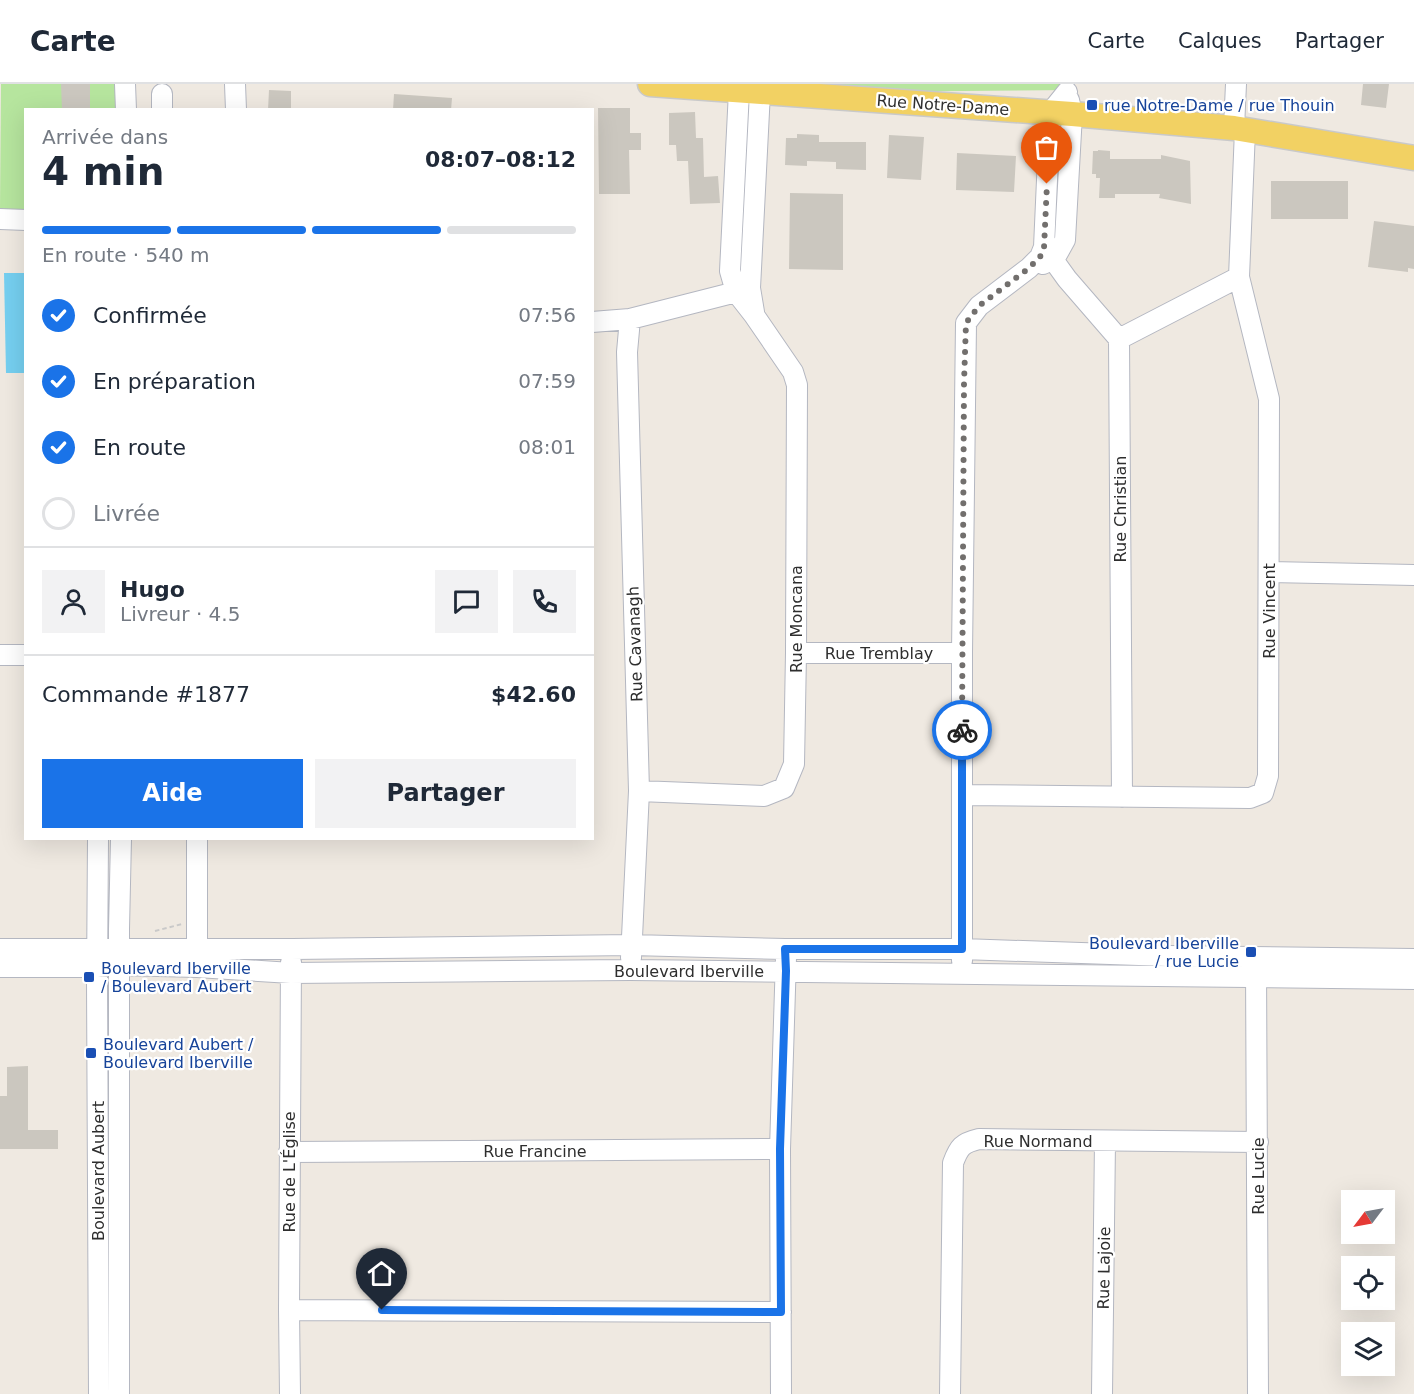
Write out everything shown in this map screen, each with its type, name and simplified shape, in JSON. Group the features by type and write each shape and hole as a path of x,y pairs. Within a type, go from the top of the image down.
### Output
{"main road":[{"name":"Rue Notre-Dame","path":"650,84 749,91 1064,101 1414,158"}],"street":[{"path":"125,84 126,108"},
{"path":"235,84 236,108"},
{"name":"Rue Vincent","path":"962,795 1250,798 1263,793 1268,776 1269,399 1239,277 1239,129 1236,84"},
{"name":"Rue Moncana","path":"639,791 764,796 784,788 794,764 797,385 793,372 754,315 743,290 730,271 749,91"},
{"path":"962,973 962,652 966,323 979,306 1029,268 1043,264 1048,253 1064,101"},
{"path":"0,219 24,220"},
{"path":"1048,253 1067,279 1119,339 1239,277"},
{"path":"594,322 630,319 743,290"},
{"name":"Rue Cavanagh","path":"630,319 627,352 639,791 630,970"},
{"name":"Rue Christian","path":"1119,339 1122,797"},
{"path":"1270,572 1414,575"},
{"name":"Rue Tremblay","path":"796,652 962,652"},
{"path":"0,655 24,655"},
{"name":"Boulevard Aubert","path":"98,840 99,1394"},
{"name":"Boulevard Aubert","path":"119,1394 121,840"},
{"path":"197,840 197,958"},
{"name":"Boulevard Iberville","path":"0,967 97,958 197,958 292,949 632,945 785,949 962,949 1414,979"},
{"name":"Boulevard Iberville","path":"0,949 97,958"},
{"name":"Rue de L'Église","path":"290,1394 292,949"},
{"path":"781,1394 780,1149 785,949"},
{"name":"Boulevard Iberville","path":"197,958 291,972 630,970 962,973 1256,967 1414,959"},
{"name":"Rue Lucie","path":"1256,967 1258,1394"},
{"name":"Rue Normand","path":"950,1394 953,1163 958,1150 966,1143 979,1139 1258,1143"},
{"name":"Rue Lajoie","path":"1102,1394 1105,1141"},
{"name":"Rue Francine","path":"290,1152 780,1149"},
{"path":"289,1310 781,1312"}],"path":[{"path":"151,933 181,924 189,924"}],"green space":[{"path":"1,84 117,84 117,108 24,108 24,210 0,209"},
{"path":"679,84 1072,84 1072,90 849,92"}],"water":[{"path":"4,273 24,273 24,373 6,373"}],"building":[{"path":"61,84 90,84 90,108 62,108"},
{"path":"1363,84 1389,84 1386,108 1361,105"},
{"path":"269,90 291,91 291,108 268,108"},
{"path":"394,94 452,98 451,108 393,108"},
{"path":"598,108 630,108 630,133 641,133 641,150 629,150 630,194 599,194"},
{"path":"695,112 696,138 703,138 704,177 718,176 720,203 690,204 688,161 677,161 676,145 669,145 669,113"},
{"path":"797,134 819,135 819,142 866,142 866,170 836,169 836,162 807,161 807,166 785,165 786,138 797,138"},
{"path":"889,135 924,137 921,180 887,178"},
{"path":"1093,151 1110,151 1110,159 1161,159 1161,155 1190,161 1191,204 1159,198 1160,194 1115,194 1115,198 1099,198 1100,178 1092,174"},
{"path":"957,153 1016,156 1014,192 956,190"},
{"path":"1271,181 1348,181 1348,219 1271,219"},
{"path":"790,193 843,194 843,270 789,269"},
{"path":"1374,221 1414,226 1414,269 1408,268 1408,272 1368,267"},
{"path":"28,1066 28,1130 58,1130 58,1149 0,1149 0,1096 7,1096 7,1067"}],"way so far":[{"path":"962,730 966,323 979,306 1040,257 1044,248 1047,184"}],"place":[{"name":"rue Notre-Dame / rue Thouin","path":"1092,105"},
{"name":"Boulevard Iberville / rue Lucie","path":"1251,952"},
{"name":"Boulevard Iberville / Boulevard Aubert","path":"89,977"},
{"name":"Boulevard Aubert / Boulevard Iberville","path":"91,1053"}],"route":[{"path":"382,1310 781,1312 780,1149 785,949 962,949 962,730"}]}
